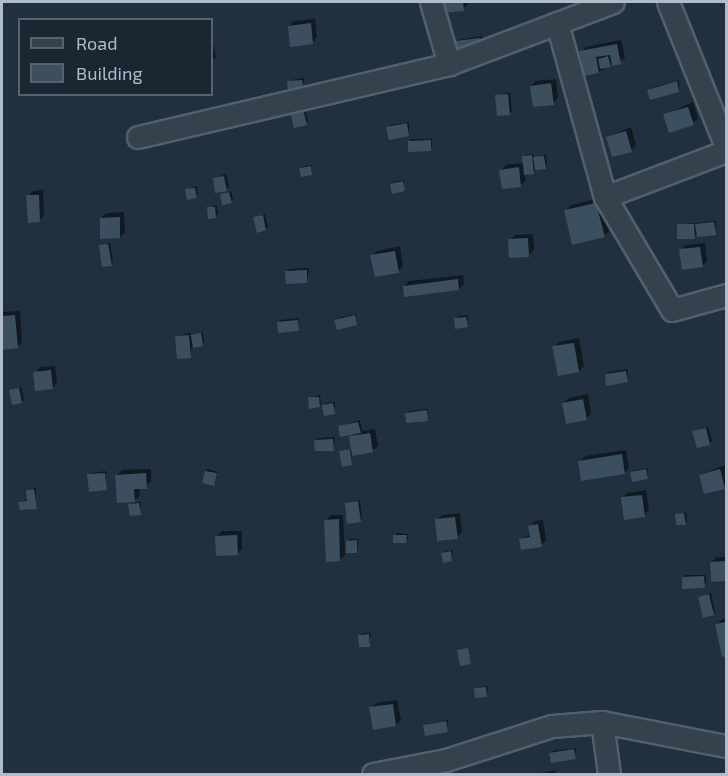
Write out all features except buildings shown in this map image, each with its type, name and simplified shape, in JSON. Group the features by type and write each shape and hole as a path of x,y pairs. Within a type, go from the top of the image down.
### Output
{"street":[{"path":"431,2 448,64"},
{"path":"138,137 448,64 613,2"},
{"path":"605,197 726,148 721,118 668,2"},
{"path":"557,23 605,197 672,310 726,295"},
{"path":"602,722 609,774"},
{"path":"373,774 446,767 552,726 602,722 726,746"}]}
